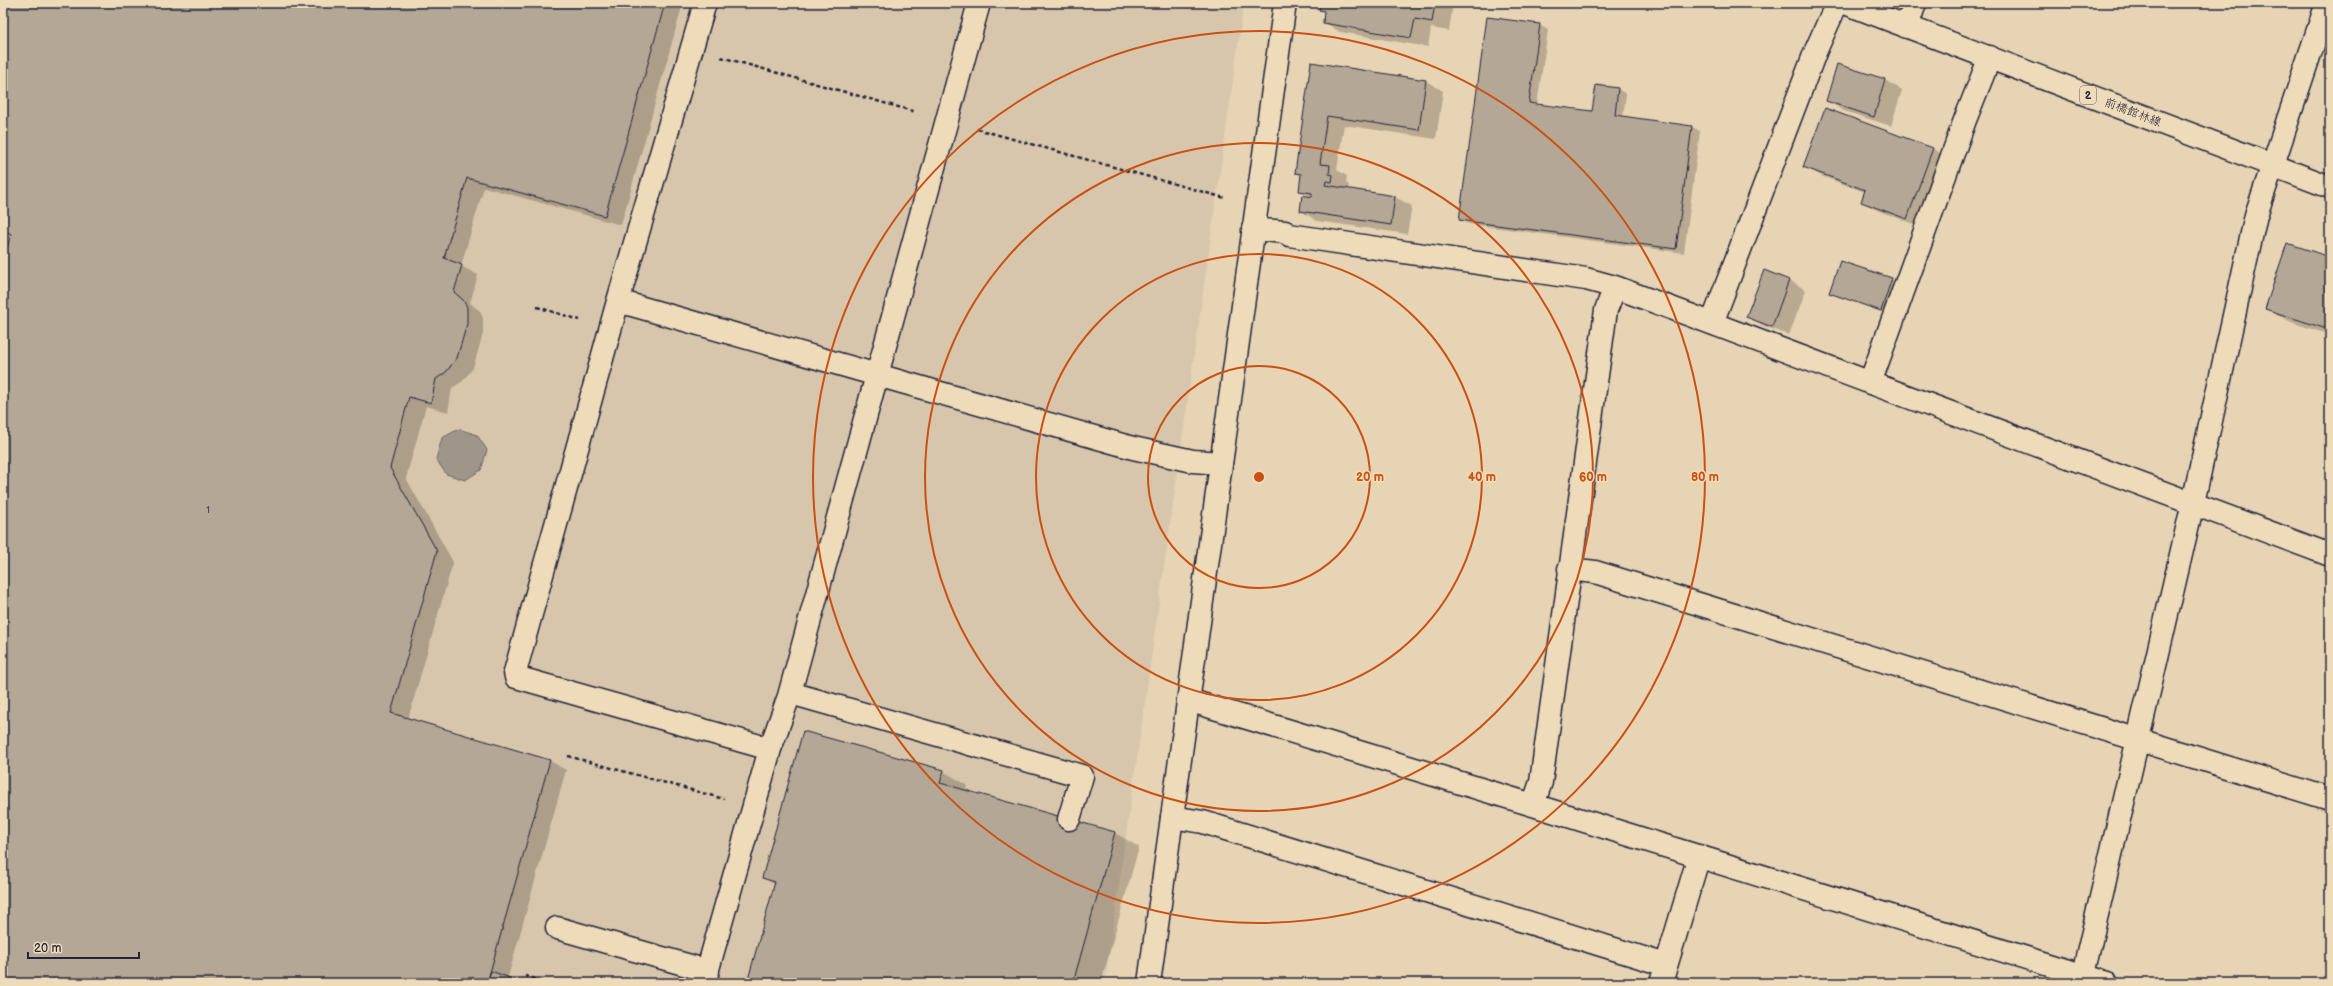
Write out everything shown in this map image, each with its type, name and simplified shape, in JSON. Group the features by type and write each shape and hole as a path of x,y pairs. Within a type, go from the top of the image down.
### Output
{"street":[{"path":"705,3 618,301 515,672 516,677 770,749"},
{"path":"557,928 706,977 770,749 789,696 979,3"},
{"path":"1149,983 1285,3"},
{"path":"1712,323 1816,50 1837,3"},
{"name":"前橋館林線","path":"1845,3 2330,187"},
{"path":"1907,27 1915,3"},
{"path":"2082,979 2193,503 2256,215 2327,3"},
{"path":"1870,383 1965,120 1990,58"},
{"path":"1253,230 1285,232 1289,235 1586,278 1712,323 2330,555"},
{"path":"1533,805 1540,782 1606,310 1614,287"},
{"path":"618,301 1133,448 1193,461 1220,463"},
{"path":"1569,569 1594,572 2138,738 2330,799"},
{"path":"789,696 794,694 1082,776 1069,819"},
{"path":"1188,700 1699,856 2082,979 2107,983"},
{"path":"1172,817 1204,822 1663,974 1699,856"}],"path":[{"path":"568,756 754,807"},
{"path":"525,976 548,983"}],"shaded area":[{"path":"3,3 1244,3 1105,983 3,983"},
{"path":"459,429 477,435 487,450 481,470 465,480 446,474 436,459 442,438"}],"building":[{"path":"3,3 665,3 605,216 467,178 444,258 462,265 454,292 463,300 467,307 467,324 457,358 446,372 436,379 431,403 409,397 390,468 437,551 391,713 550,760 487,983 3,983 3,261 11,234 3,230"},
{"path":"1320,3 1435,3 1432,22 1415,19 1411,38 1323,23 1324,11 1319,10"},
{"path":"1487,17 1540,24 1529,103 1592,111 1596,85 1618,88 1615,115 1692,126 1676,249 1459,220"},
{"path":"1311,62 1426,80 1419,130 1327,116 1320,164 1330,165 1329,174 1333,175 1332,182 1326,181 1325,185 1395,196 1391,225 1300,211 1302,195 1312,197 1312,193 1299,191 1301,174 1295,173"},
{"path":"1837,64 1885,79 1874,117 1826,101"},
{"path":"1825,108 1933,148 1907,219 1861,202 1865,190 1803,167"},
{"path":"2287,243 2330,257 2330,330 2265,309"},
{"path":"1840,261 1892,278 1881,311 1829,293"},
{"path":"1764,270 1789,280 1772,327 1746,317"},
{"path":"803,731 944,770 940,783 1115,832 1073,983 747,983 775,882 762,878"},
{"path":"491,971 523,983 487,983"}]}
